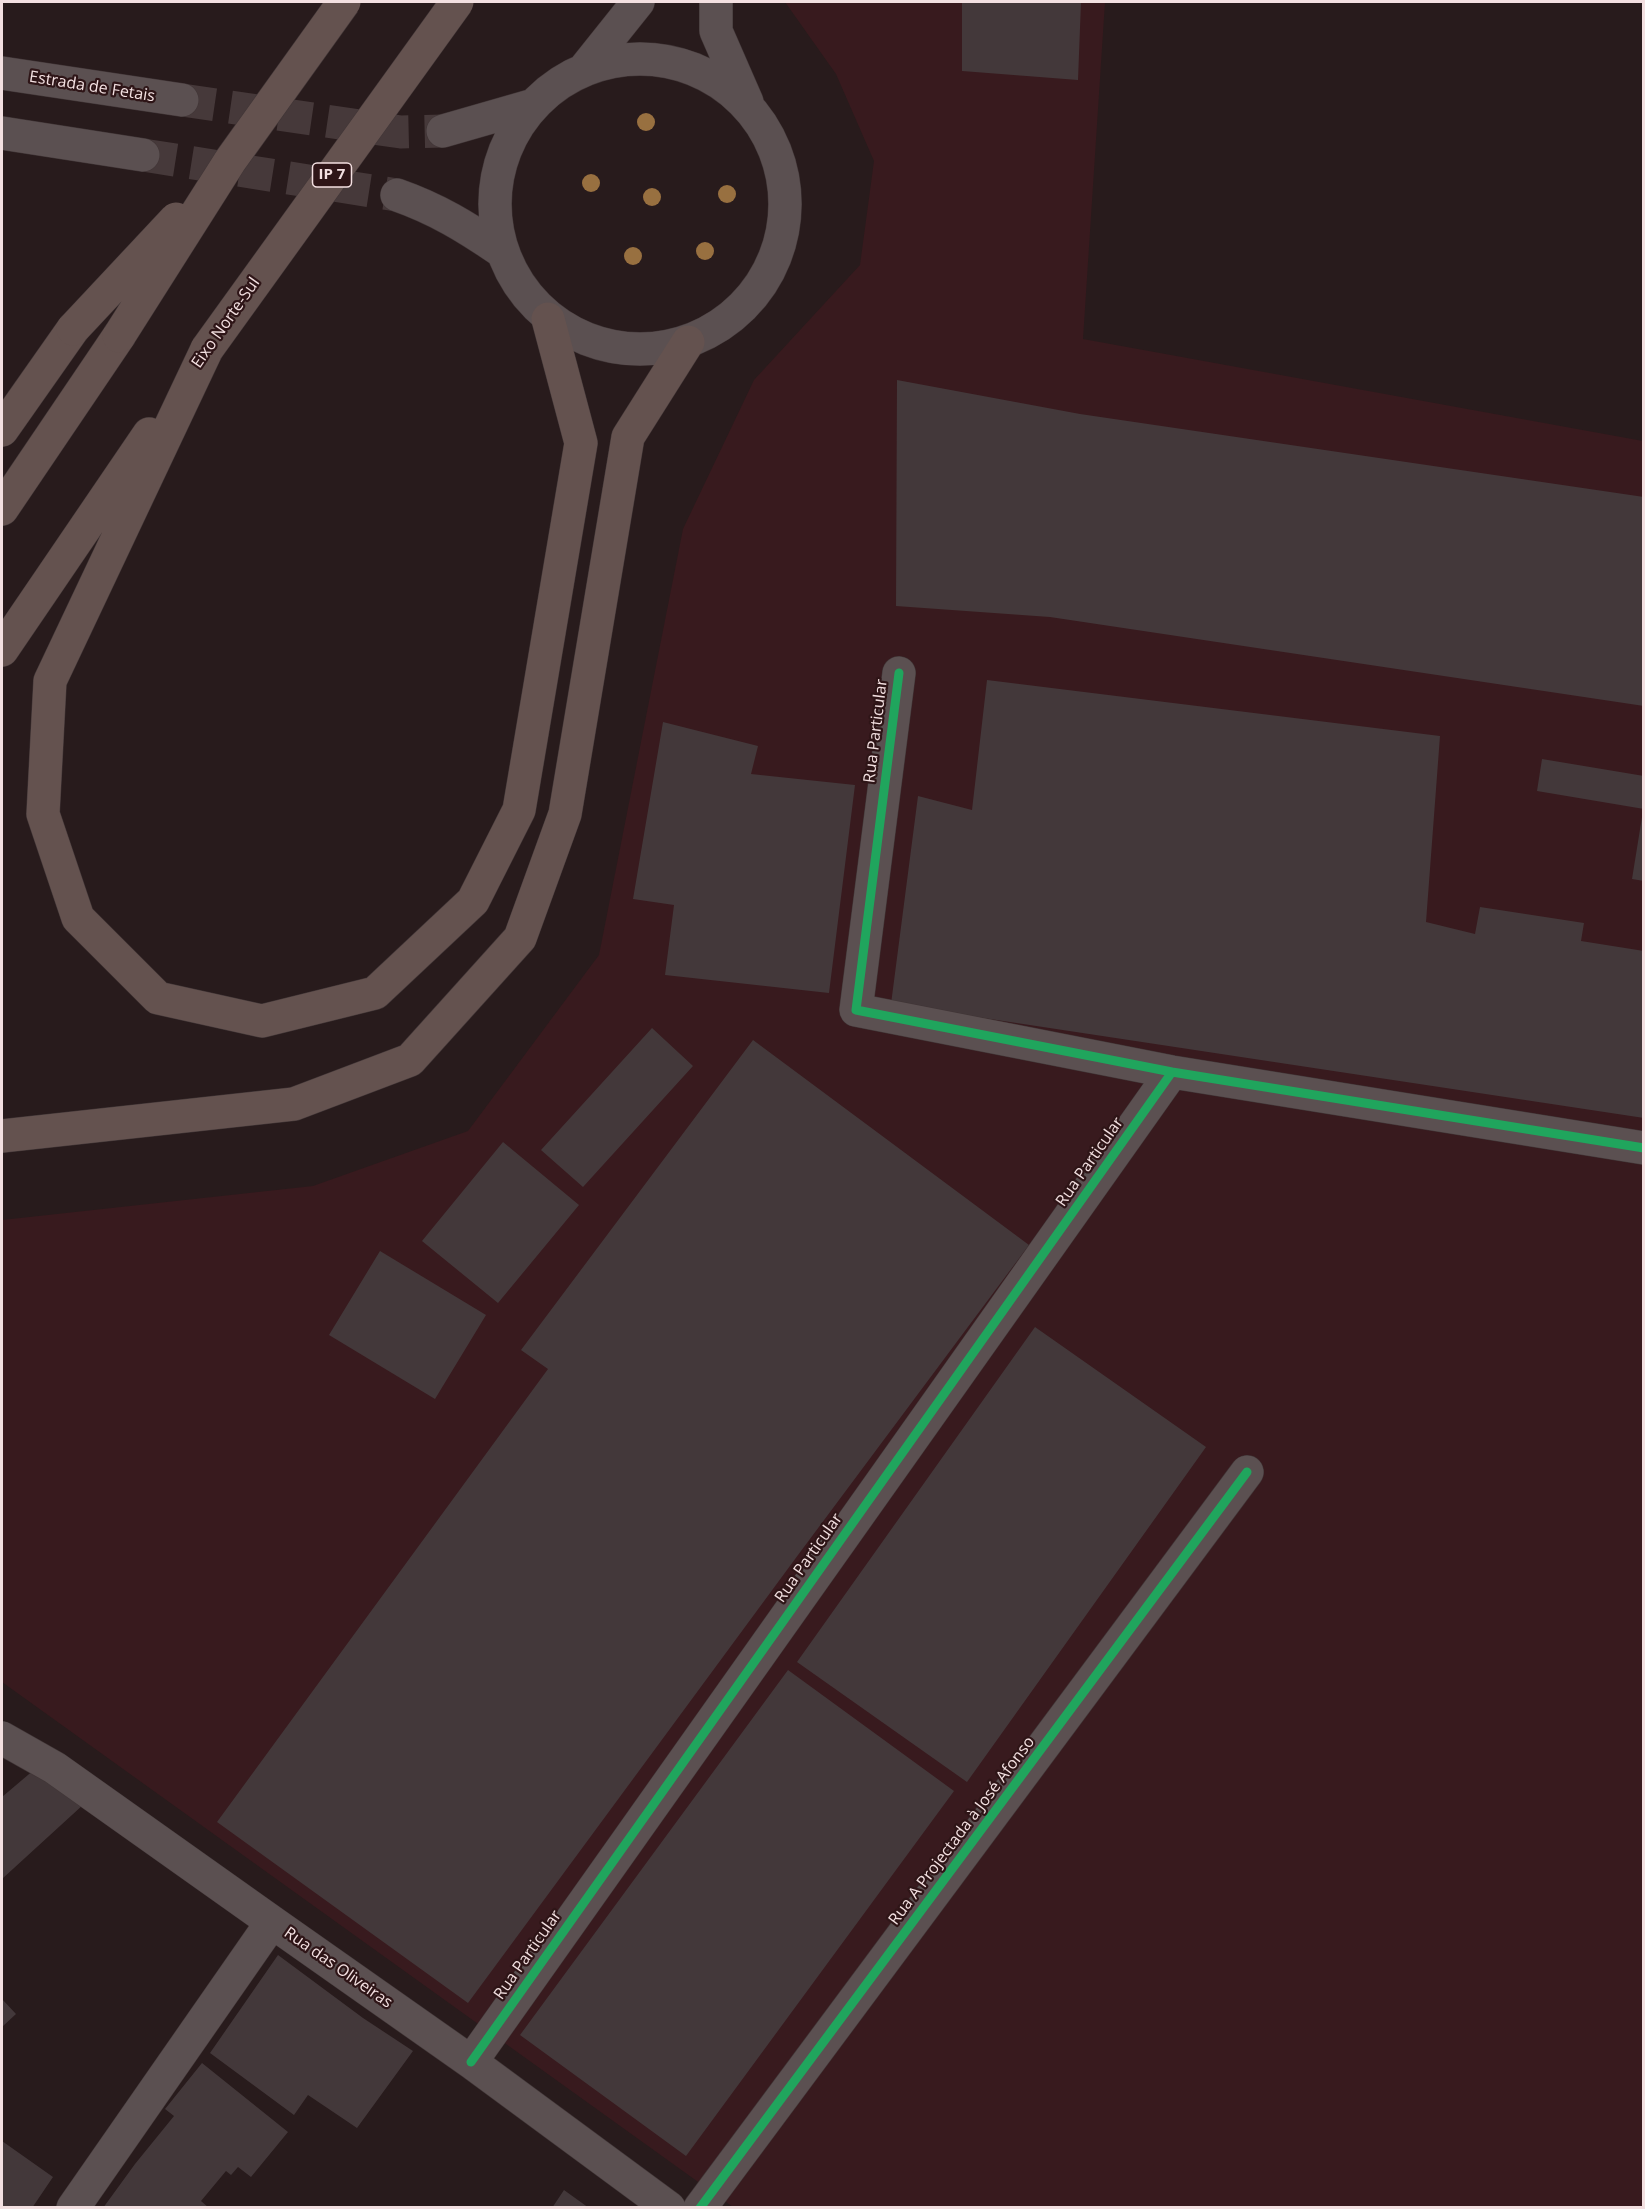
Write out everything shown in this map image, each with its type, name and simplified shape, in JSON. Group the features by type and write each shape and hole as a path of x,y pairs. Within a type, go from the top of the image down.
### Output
{"highway":[{"path":"2,509 119,336 230,161 344,2"},
{"name":"Eixo Norte-Sul","path":"2,650 207,349 457,2"},
{"path":"2,430 73,329 230,161"},
{"path":"207,349 50,681 43,814 78,918 158,998 262,1022 375,993 473,901 519,810 581,443 548,319"},
{"path":"2,1136 294,1104 411,1060 520,938 565,814 628,437 688,342"}],"street":[{"path":"443,131 530,106 586,67 638,2"},
{"path":"397,195 429,206 460,222 500,250 548,319 591,342 640,351 688,342 739,313 774,266 787,210 778,151 747,102 716,31 716,2"},
{"path":"586,67 643,57 699,69 747,102"},
{"name":"Estrada de Fetais","path":"2,73 182,100"},
{"path":"500,250 493,199 503,149 530,106"},
{"path":"2,133 144,154"},
{"name":"Rua Particular","path":"899,673 856,1010 1172,1072 1644,1148"},
{"name":"Rua Particular","path":"471,2062 1172,1072"},
{"name":"Rua A Projectada à José Afonso","path":"700,2208 1247,1472"},
{"name":"Rua das Oliveiras","path":"8,1751 55,1768 471,2062 669,2208"},
{"path":"73,2208 273,1922"}],"shaded area":[{"path":"785,2 1105,2 1083,339 1643,441 1643,2207 733,2207 2,1682 2,1220 313,1186 468,1131 599,955 683,529 754,380 860,265 874,161 836,74"}],"building":[{"path":"962,2 1081,2 1078,80 962,71"},
{"path":"897,380 1080,414 1644,497 1644,706 1050,617 896,606"},
{"path":"987,680 1440,736 1426,922 1475,934 1480,907 1584,923 1581,941 1644,951 1644,1118 891,1004 918,796 972,810"},
{"path":"663,722 758,746 751,774 855,785 829,993 665,975 674,905 633,899"},
{"path":"1542,759 1644,776 1644,809 1537,791"},
{"path":"1642,817 1644,817 1644,881 1632,879"},
{"path":"652,1028 693,1066 583,1187 541,1150"},
{"path":"753,1040 1029,1245 468,2003 217,1822 548,1369 521,1350"},
{"path":"503,1142 579,1205 498,1303 422,1241"},
{"path":"380,1251 486,1315 435,1399 329,1335"},
{"path":"1035,1327 1206,1447 967,1782 797,1662"},
{"path":"788,1670 954,1791 686,2156 520,2035"},
{"path":"35,1769 84,1804 2,1879 2,1797"},
{"path":"278,1955 363,2018 413,2051 357,2128 308,2095 294,2115 210,2053"},
{"path":"2,1999 16,2014 2,2027"},
{"path":"202,2063 288,2132 251,2177 238,2167 231,2175 226,2171 201,2201 209,2208 103,2208 174,2116 165,2109"},
{"path":"2,2141 53,2177 32,2208 2,2208"},
{"path":"564,2190 589,2208 552,2208"}],"tunnel":[{"path":"182,100 401,132 443,131"},
{"path":"143,155 397,195"}],"cycle path":[{"path":"899,673 856,1010 1172,1072 1644,1148"},
{"path":"471,2062 1172,1072"},
{"path":"700,2208 1247,1472"}]}
